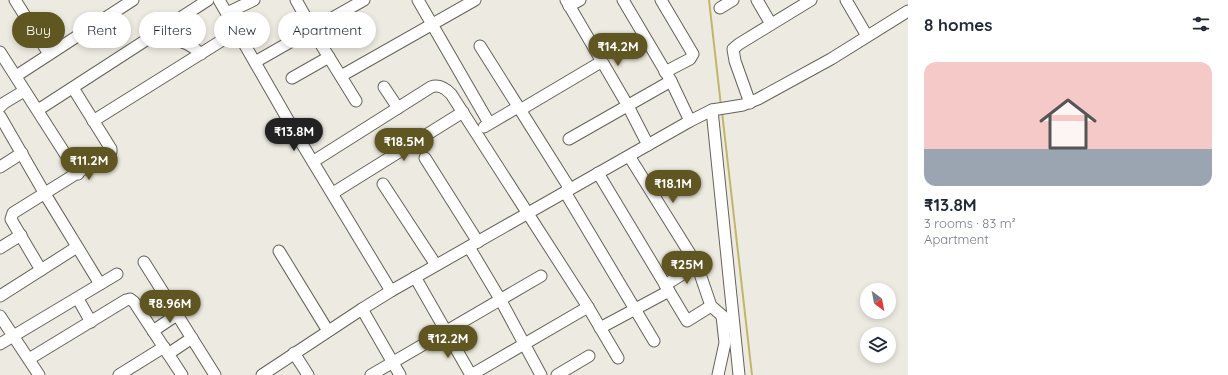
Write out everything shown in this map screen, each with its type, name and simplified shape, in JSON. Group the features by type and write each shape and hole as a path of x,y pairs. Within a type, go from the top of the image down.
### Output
{"street":[{"path":"15,0 49,54"},
{"path":"16,76 132,0"},
{"path":"190,12 208,0"},
{"path":"219,0 226,12"},
{"path":"229,12 254,0"},
{"path":"296,0 303,12"},
{"path":"343,12 364,0"},
{"path":"418,0 489,123"},
{"path":"341,76 432,23 475,0"},
{"path":"580,0 568,3 628,106 648,145"},
{"path":"623,0 668,77 690,121"},
{"path":"569,139 628,106 690,59 693,54 661,0"},
{"path":"720,8 733,0"},
{"path":"757,0 771,24"},
{"path":"750,103 735,61 733,49 811,0"},
{"path":"846,0 867,36"},
{"path":"262,375 391,291 690,121 713,109 750,103 831,59 908,12"},
{"path":"38,110 139,45"},
{"path":"93,121 214,46"},
{"path":"480,46 568,191 654,341"},
{"path":"195,48 201,54"},
{"path":"247,48 299,139 314,161 391,291"},
{"path":"255,62 280,48"},
{"path":"324,48 356,101"},
{"path":"0,52 78,174"},
{"path":"292,78 329,57"},
{"path":"475,132 489,123 519,109 601,62"},
{"path":"314,161 431,87 436,85 448,91 588,307 618,358"},
{"path":"384,87 398,108"},
{"path":"41,270 12,221 11,218 13,214 111,152 111,149 73,88"},
{"path":"0,107 24,91"},
{"path":"713,109 739,375"},
{"path":"332,193 463,112"},
{"path":"1,120 100,284"},
{"path":"0,167 22,153"},
{"path":"629,156 697,265 710,306 734,325"},
{"path":"425,158 474,244 500,299 541,375"},
{"path":"598,173 687,322 710,306"},
{"path":"383,184 436,265"},
{"path":"0,248 21,235"},
{"path":"0,296 77,247"},
{"path":"279,251 328,331"},
{"path":"144,262 216,375"},
{"path":"600,328 635,309 667,288 697,265"},
{"path":"0,344 78,299 117,274"},
{"path":"371,375 541,276"},
{"path":"415,277 471,375 588,307"},
{"path":"78,299 91,322"},
{"path":"29,359 130,299 134,302 182,375"},
{"path":"362,309 400,375"},
{"path":"153,331 178,314"},
{"path":"0,316 39,375"},
{"path":"718,375 725,343 722,316"},
{"path":"119,375 192,338"},
{"path":"294,353 308,375"},
{"path":"557,375 589,356"}],"waterway":[{"path":"709,0 721,106"},
{"path":"722,112 752,375"}]}
